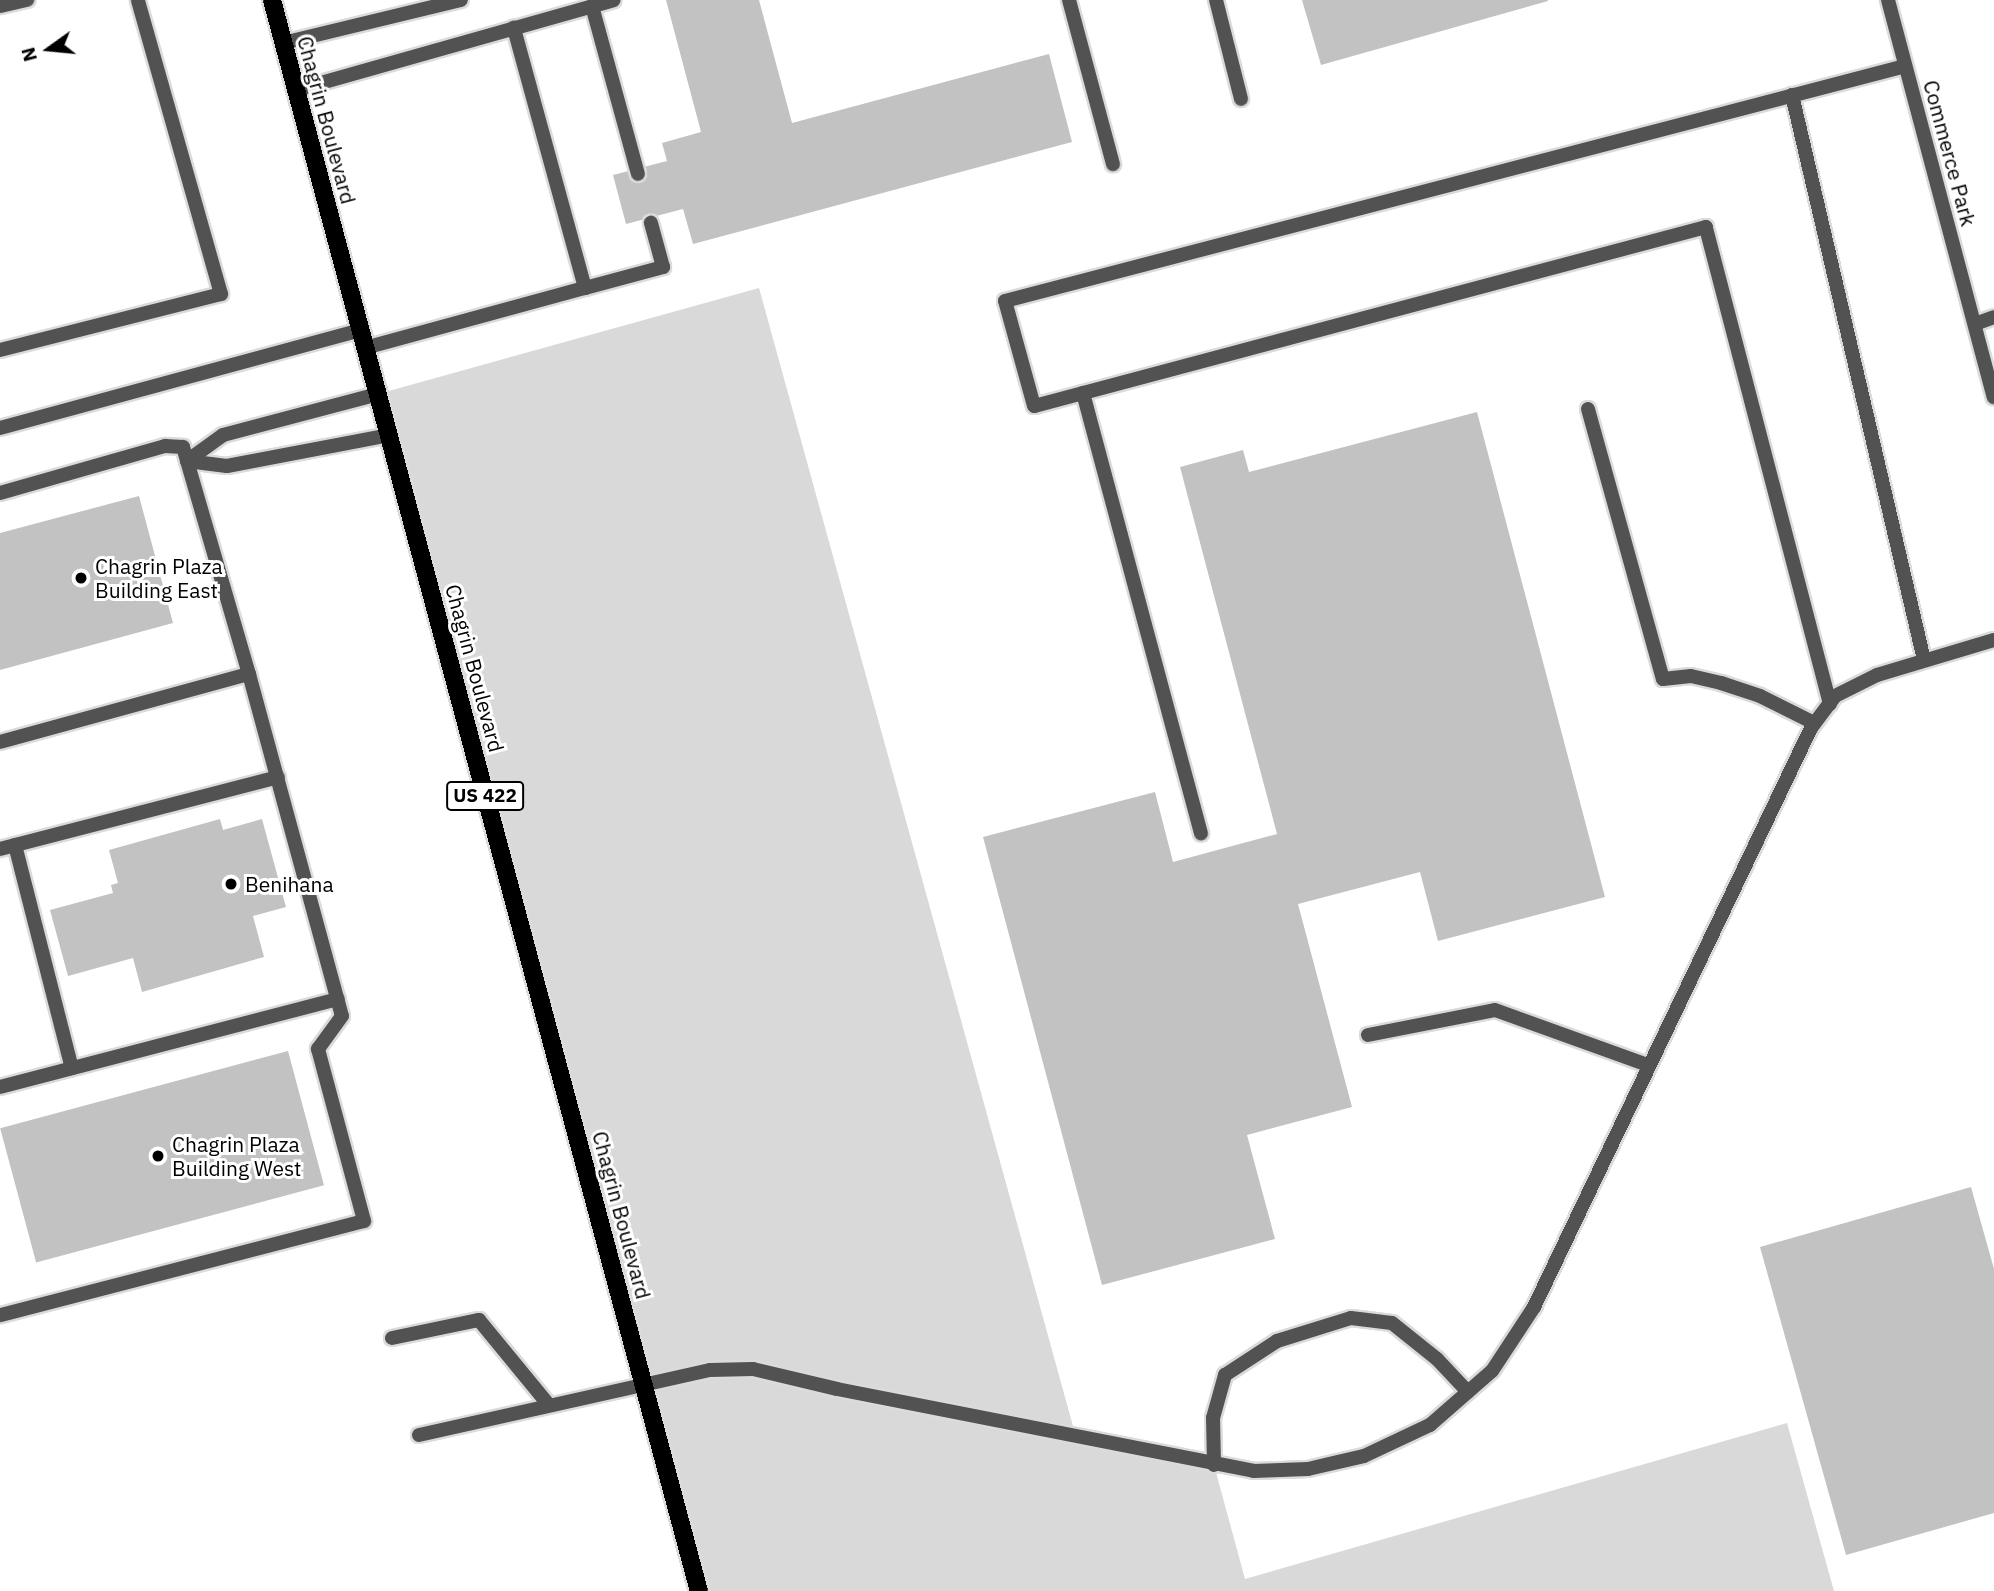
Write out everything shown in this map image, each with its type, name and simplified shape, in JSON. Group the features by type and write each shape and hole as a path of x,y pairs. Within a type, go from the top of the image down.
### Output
{"main road":[{"name":"Chagrin Boulevard","path":"272,0 699,1591"}],"street":[{"path":"1,4 27,0"},
{"path":"0,350 221,294 138,0"},
{"path":"283,43 406,6 461,0"},
{"path":"296,90 613,0"},
{"path":"1069,0 1113,164"},
{"path":"1216,0 1241,99"},
{"name":"Commerce Park","path":"1888,0 1994,397"},
{"path":"592,6 638,174"},
{"path":"514,28 585,288"},
{"path":"1830,704 1706,227 1034,406 1005,301 1905,66"},
{"path":"1792,95 1924,660"},
{"path":"365,348 663,267 651,223"},
{"path":"1975,324 1994,317"},
{"path":"0,428 360,330"},
{"path":"1083,393 1201,833"},
{"path":"187,461 223,435 378,394"},
{"path":"1588,409 1663,678 1691,676 1721,683 1760,696 1814,723"},
{"path":"187,461 227,467 389,435"},
{"path":"0,493 165,446 183,447 278,777 342,1016 318,1049 364,1221 0,1315"},
{"path":"419,1435 548,1404 645,1387 710,1370 753,1369 1214,1465 1254,1471 1308,1469 1364,1456 1430,1425 1492,1371 1534,1307 1814,723 1835,696 1877,675 1994,640"},
{"path":"0,742 249,674"},
{"path":"0,849 278,777"},
{"path":"15,845 72,1068"},
{"path":"0,1087 338,999"},
{"path":"1368,1035 1495,1010 1648,1065"},
{"path":"1214,1465 1213,1418 1225,1375 1278,1341 1351,1318 1392,1323 1437,1359 1468,1392"},
{"path":"392,1338 479,1320 548,1404"}],"shaded area":[{"path":"759,288 1076,1437 1214,1465 1245,1579 1787,1423 1834,1591 699,1591 378,394"}],"building":[{"path":"666,0 759,0 792,123 1049,54 1072,142 693,244 683,209 626,224 613,175 667,161 662,143 701,132"},
{"path":"1302,0 1548,0 1548,1 1321,65"},
{"path":"1477,412 1605,897 1438,941 1420,872 1298,904 1352,1107 1247,1135 1275,1239 1102,1285 983,837 1155,792 1173,862 1277,834 1180,467 1243,450 1249,472"},
{"name":"Chagrin Plaza Building East","path":"139,496 173,623 0,670 0,533"},
{"path":"220,819 223,830 262,819 286,907 253,916 264,957 142,992 133,958 68,976 50,910 113,893 111,885 118,883 109,850"},
{"name":"Chagrin Plaza Building West","path":"288,1051 324,1185 36,1262 0,1128"},
{"path":"1971,1187 1994,1269 1994,1513 1846,1555 1760,1247"}],"place":[{"name":"Chagrin Plaza Building East","path":"81,578"},
{"name":"Benihana","path":"231,884"},
{"name":"Chagrin Plaza Building West","path":"158,1156"}]}
